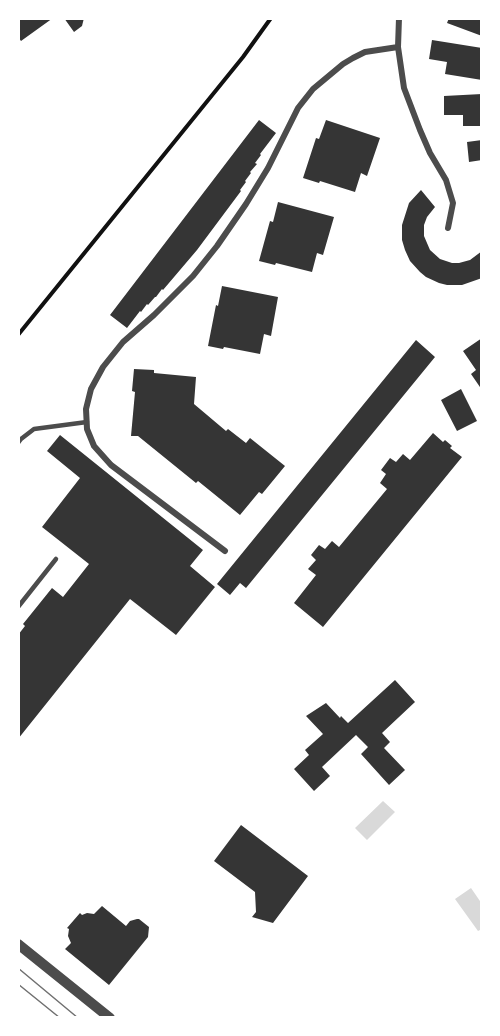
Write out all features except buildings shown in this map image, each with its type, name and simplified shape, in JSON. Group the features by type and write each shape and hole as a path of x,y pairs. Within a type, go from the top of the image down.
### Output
{"street":[{"path":"399,18 398,47 405,88 430,153 446,180 453,203 448,228"},
{"path":"225,551 111,465 94,446 87,429 86,409 91,388 123,342 193,276 217,246 268,168 298,108 313,89 343,64 365,52 398,47"},
{"path":"18,944 110,1018"}],"lane":[{"path":"18,443 34,429 87,422"},
{"path":"18,607 56,559"}],"path":[{"path":"18,335 243,57 271,18"}],"shaded area":[{"path":"383,801 395,812 367,840 355,828"},
{"path":"471,888 482,904 482,929 478,931 455,899"}],"tram line":[{"path":"18,968 78,1018"},
{"path":"18,984 60,1018"}]}
